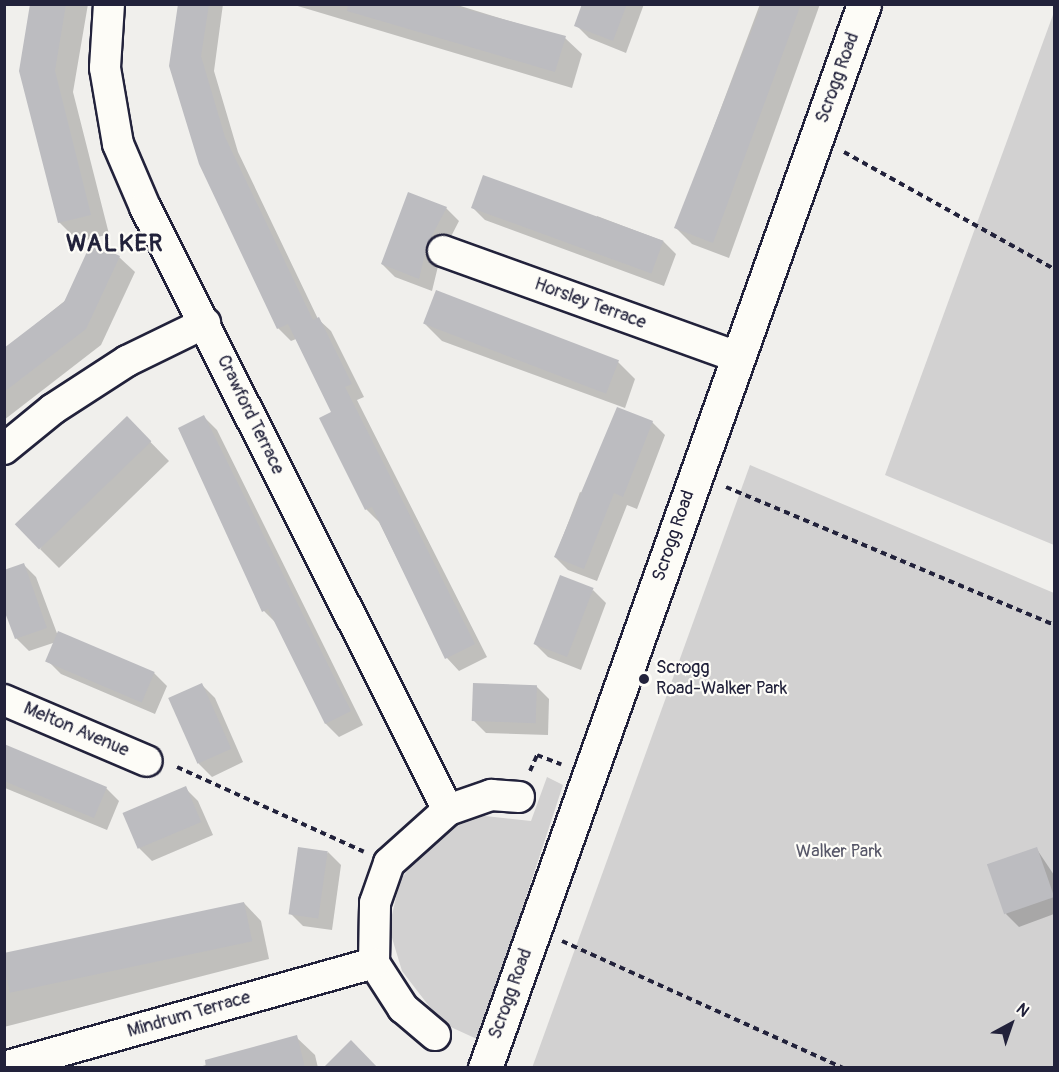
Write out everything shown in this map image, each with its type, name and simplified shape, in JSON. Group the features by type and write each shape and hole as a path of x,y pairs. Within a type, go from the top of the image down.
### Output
{"street":[{"name":"Crawford Terrace","path":"109,4 105,68 118,144 448,810"},
{"name":"Scrogg Road","path":"485,1068 864,4"},
{"name":"Horsley Terrace","path":"443,251 737,357"},
{"path":"4,449 53,409 127,361 205,323"},
{"name":"Melton Avenue","path":"4,700 147,761"},
{"path":"435,1035 403,1008 374,963 375,903 389,863 448,810 491,795 519,796"},
{"name":"Mindrum Terrace","path":"4,1067 374,963"}],"path":[{"path":"817,137 1054,268"},
{"path":"695,474 1054,625"},
{"path":"519,796 537,755 590,774"},
{"path":"147,761 162,761 389,863"},
{"path":"533,932 580,947 843,1068"}],"green space":[{"path":"1054,12 1054,545 885,475"},
{"name":"Walker Park","path":"750,465 1054,593 1054,1067 532,1068"},
{"path":"547,777 563,785 479,1040 442,1023 402,971 389,928 400,880 430,843 467,814 531,821"}],"building":[{"path":"30,4 66,4 55,71 91,215 58,223 19,71"},
{"path":"178,4 209,4 201,56 225,137 313,320 319,317 352,384 345,387 475,644 445,659 372,507 365,510 319,418 331,412 288,324 277,329 199,164 169,66"},
{"path":"348,4 446,4 566,36 555,72 347,11"},
{"path":"582,4 627,4 613,41 574,26"},
{"path":"762,4 801,4 713,243 674,228"},
{"path":"483,175 663,241 651,274 471,208"},
{"path":"408,192 447,207 427,245 419,279 381,264"},
{"path":"91,243 120,256 86,329 4,392 4,348 64,302"},
{"path":"436,290 619,360 606,394 423,324"},
{"path":"617,407 653,421 623,497 614,493 584,569 554,557"},
{"path":"204,415 351,711 325,724 268,609 262,612 178,428"},
{"path":"127,416 151,441 39,550 15,524"},
{"path":"24,563 47,628 15,639 4,610 4,570"},
{"path":"560,575 594,588 567,657 533,644"},
{"path":"58,631 155,672 142,702 45,661"},
{"path":"202,683 231,749 197,764 168,698"},
{"path":"473,683 537,685 536,723 472,721"},
{"path":"4,744 107,787 94,818 4,781"},
{"path":"186,786 201,822 138,849 122,813"},
{"path":"298,847 328,851 318,919 289,914"},
{"path":"1037,847 1054,897 1004,914 987,864"},
{"path":"244,902 252,941 10,993 4,966 4,953"},
{"path":"297,1035 305,1068 206,1068 205,1060"},
{"path":"351,1040 378,1068 323,1068"}],"place":[{"name":"Scrogg Road-Walker Park","path":"644,679"}],"district":[{"name":"WALKER","path":"115,244"}]}
